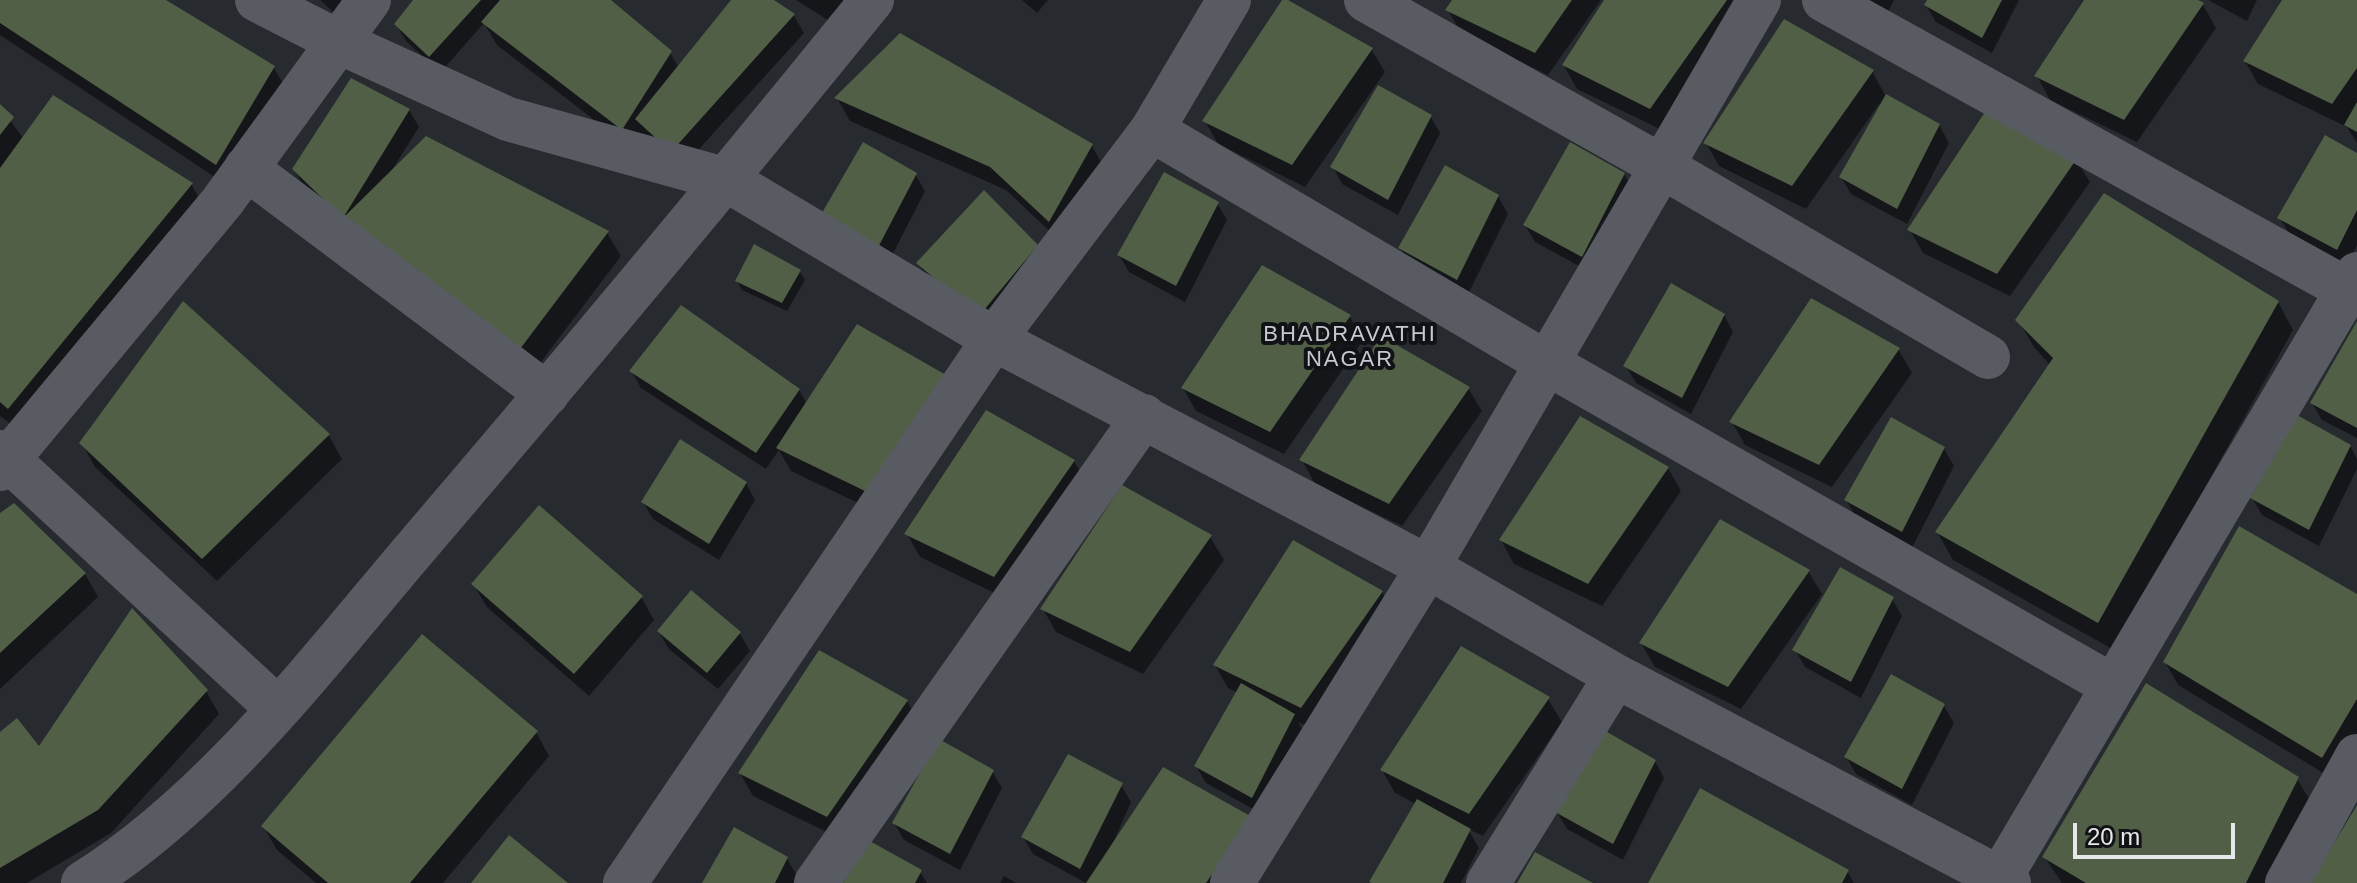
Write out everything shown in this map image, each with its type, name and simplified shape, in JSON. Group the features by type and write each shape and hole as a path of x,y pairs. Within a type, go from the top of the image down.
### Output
{"street":[{"path":"257,0 339,42 508,119 727,180 994,339 1428,567 1616,676 2005,881 2113,686 2354,286 1824,0"},
{"path":"278,709 3,460 246,168 369,0"},
{"path":"89,881 147,840 278,709 727,180 872,0"},
{"path":"625,883 994,339 1152,130 1229,0"},
{"path":"1366,0 1661,166 1988,357"},
{"path":"1232,883 1428,567 1759,0"},
{"path":"1152,130 1545,362 2113,686"},
{"path":"246,168 547,394"},
{"path":"816,883 1144,416"},
{"path":"1488,883 1616,676"},
{"path":"2287,883 2357,756"}],"building":[{"path":"0,0 166,0 275,66 216,165 0,23"},
{"path":"413,0 481,0 429,57 394,24"},
{"path":"500,0 611,0 672,51 622,130 481,22"},
{"path":"731,0 774,0 795,14 671,152 635,119"},
{"path":"1282,0 1288,0 1373,48 1292,165 1202,121"},
{"path":"1452,0 1572,0 1535,53 1445,10"},
{"path":"1604,0 1727,0 1650,109 1562,65"},
{"path":"1927,0 2002,0 1982,38 1924,5"},
{"path":"2084,0 2198,0 2204,3 2124,120 2034,76"},
{"path":"2282,0 2357,0 2357,68 2332,104 2243,61"},
{"path":"1784,19 1874,70 1792,186 1703,143"},
{"path":"900,33 1093,144 1049,222 990,167 834,98"},
{"path":"351,78 410,109 343,218 292,169"},
{"path":"1378,85 1432,115 1388,200 1330,167"},
{"path":"1886,94 1940,124 1897,209 1839,177"},
{"path":"53,95 193,183 8,409 0,402 0,168"},
{"path":"2357,102 2357,132 2344,125"},
{"path":"0,104 14,117 0,135"},
{"path":"1989,106 2078,157 1997,274 1907,230"},
{"path":"2325,135 2357,153 2357,210 2337,250 2277,218"},
{"path":"426,136 609,231 517,353 343,218"},
{"path":"863,142 917,173 873,257 815,225"},
{"path":"1570,142 1625,173 1582,257 1523,225"},
{"path":"1445,165 1499,195 1457,280 1398,248"},
{"path":"1164,172 1219,202 1176,286 1117,255"},
{"path":"984,190 1038,245 979,316 916,263"},
{"path":"2104,193 2279,301 2098,623 1935,532 2053,358 2015,320"},
{"path":"754,244 801,270 782,303 735,281"},
{"path":"1262,265 1351,315 1270,432 1181,388"},
{"path":"1671,283 1725,314 1682,398 1623,366"},
{"path":"1811,298 1900,348 1819,465 1729,422"},
{"path":"183,301 330,434 202,559 79,443"},
{"path":"681,305 800,389 756,453 629,371"},
{"path":"2357,321 2357,428 2310,403"},
{"path":"857,324 946,375 865,491 776,448"},
{"path":"1381,336 1470,387 1389,504 1299,460"},
{"path":"986,410 1075,460 994,577 904,534"},
{"path":"2297,415 2351,445 2309,530 2250,498"},
{"path":"1580,416 1669,467 1588,584 1499,540"},
{"path":"1891,417 1945,447 1902,532 1844,500"},
{"path":"680,439 747,482 709,544 641,502"},
{"path":"1122,485 1212,535 1130,652 1040,609"},
{"path":"14,503 86,573 0,653 0,513"},
{"path":"539,505 643,596 574,674 471,584"},
{"path":"1720,519 1810,570 1728,687 1639,643"},
{"path":"2239,526 2357,594 2357,699 2322,758 2163,662"},
{"path":"1293,540 1383,591 1301,708 1213,665"},
{"path":"1840,567 1894,597 1851,682 1792,650"},
{"path":"691,590 741,632 707,673 657,631"},
{"path":"132,608 208,690 98,810 0,868 0,732 17,718 39,746"},
{"path":"422,634 538,731 410,883 328,883 261,826"},
{"path":"1461,646 1550,697 1469,814 1380,770"},
{"path":"819,650 908,700 827,817 738,773"},
{"path":"1891,674 1945,704 1902,789 1844,757"},
{"path":"1241,683 1295,714 1252,798 1194,766"},
{"path":"2146,683 2299,777 2246,883 2086,883 2042,857"},
{"path":"1602,729 1656,760 1613,844 1555,812"},
{"path":"939,739 994,770 950,854 892,823"},
{"path":"1068,754 1123,783 1080,869 1021,837"},
{"path":"1163,767 1252,817 1206,883 1086,883"},
{"path":"1700,788 1849,870 1842,883 1648,883"},
{"path":"1417,799 1471,829 1443,883 1369,882"},
{"path":"2357,805 2357,883 2310,883"},
{"path":"734,827 788,857 775,883 702,883"},
{"path":"509,835 568,883 471,883"},
{"path":"868,840 922,870 915,883 843,883"},
{"path":"1535,852 1593,883 1517,883"}],"district":[{"name":"BHADRAVATHI NAGAR","path":"1350,348"}]}
